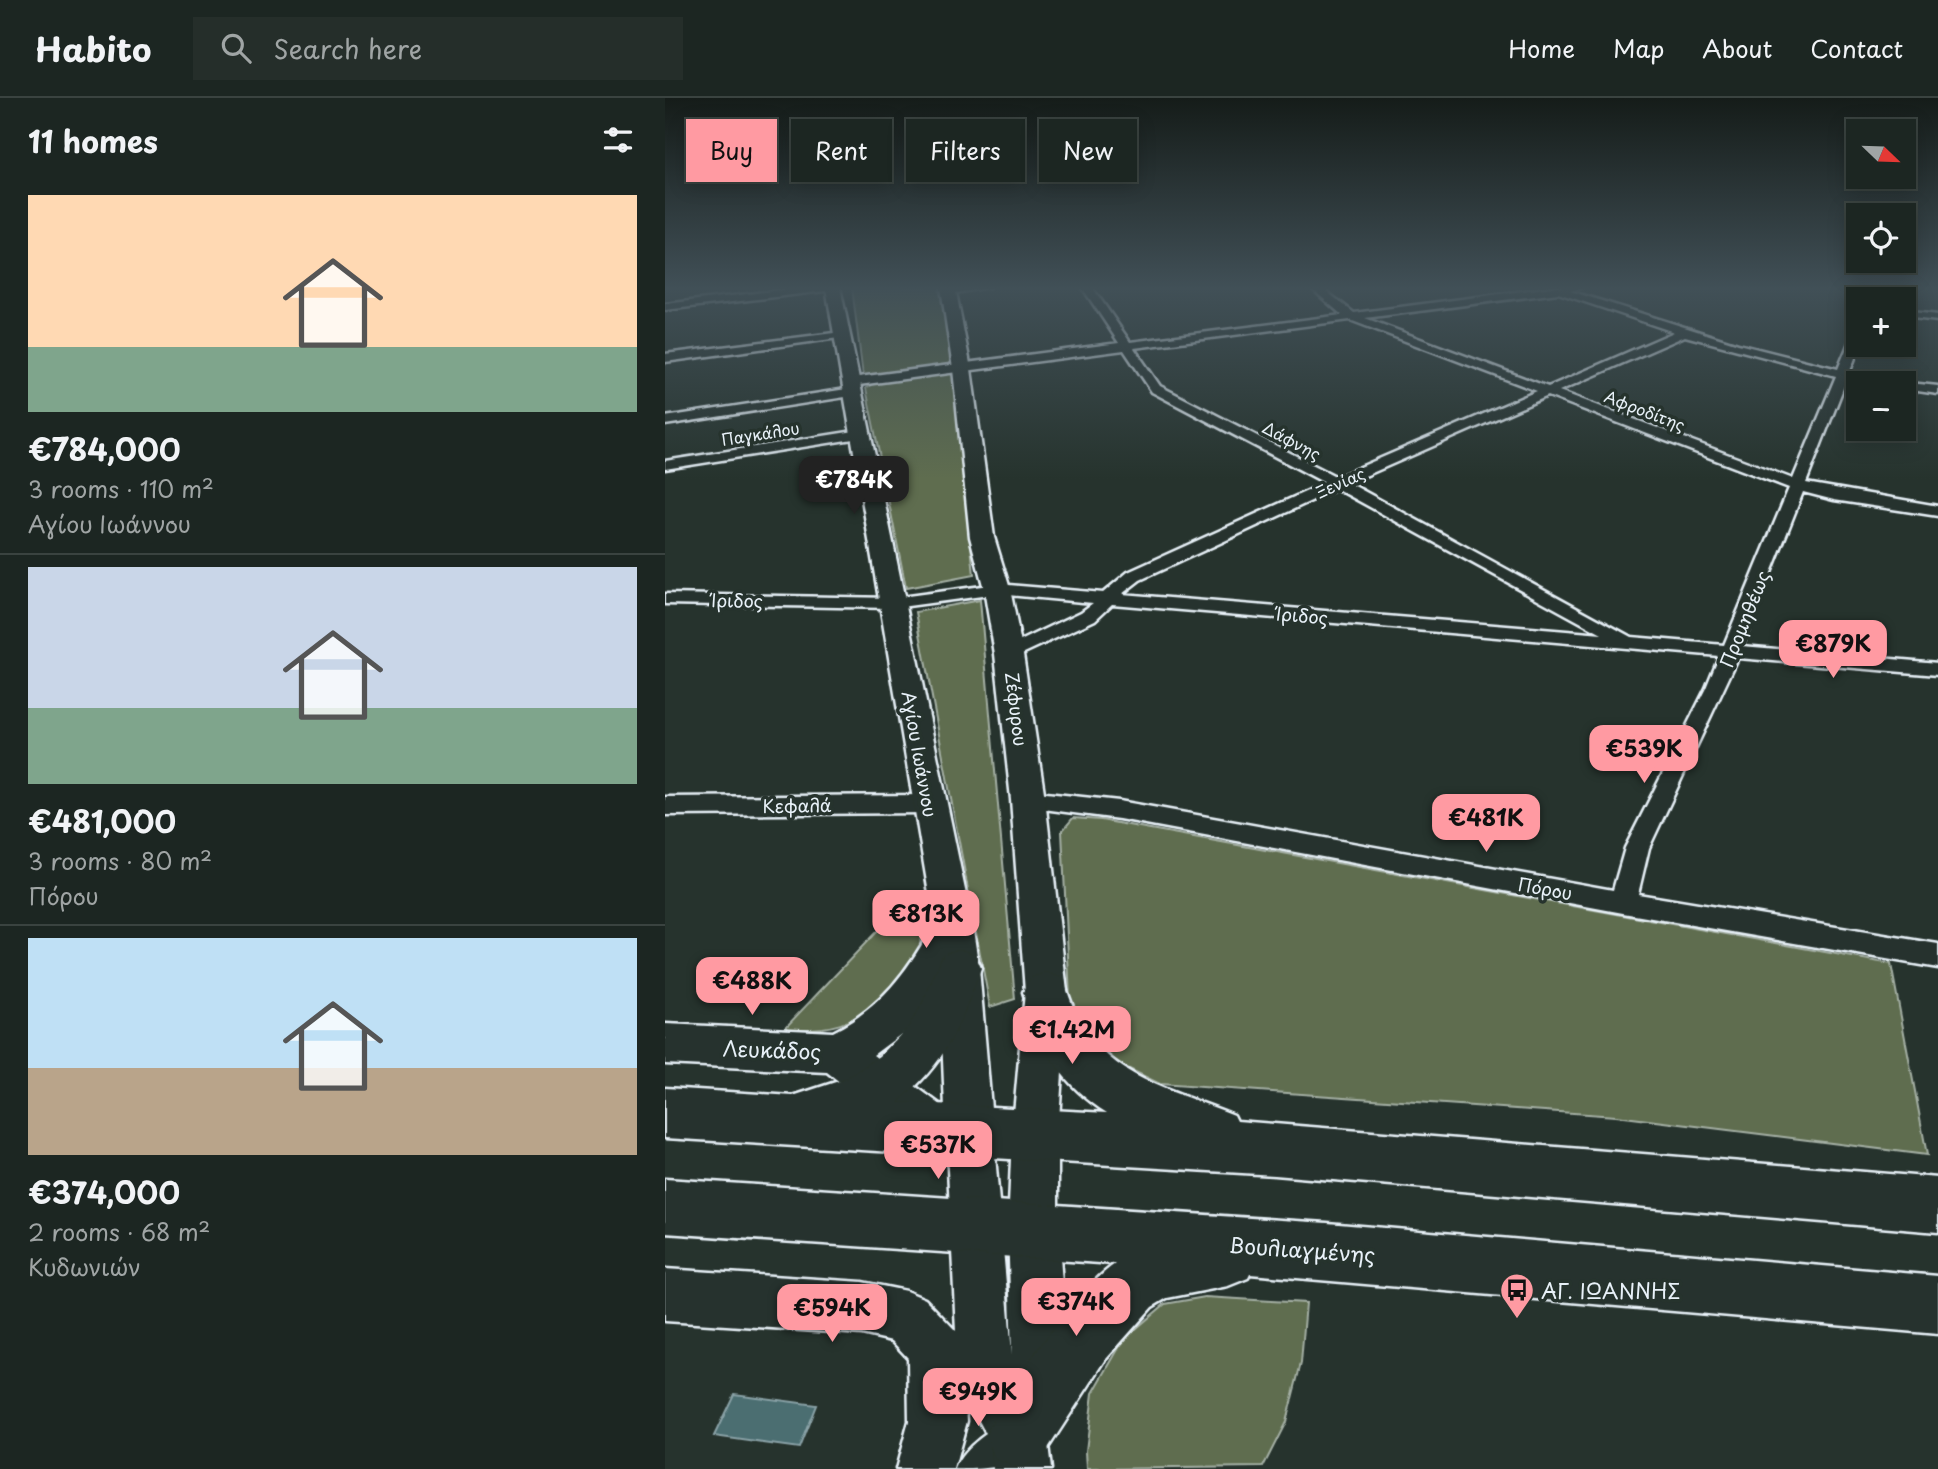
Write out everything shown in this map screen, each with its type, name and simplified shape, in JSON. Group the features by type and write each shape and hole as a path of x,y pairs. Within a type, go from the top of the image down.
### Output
{"main road":[{"path":"723,1116 813,1114 846,1104 879,1086 919,1052 934,1028 956,946"},
{"path":"1045,992 1054,1024 1072,1055 1114,1091 1182,1122 1275,1149"},
{"path":"665,1113 1275,1149 1938,1205"},
{"name":"Βουλιαγμένης","path":"665,1206 1327,1251 1938,1305"},
{"path":"1005,1458 1089,1334 1133,1286 1177,1266 1245,1255 1327,1251"}],"street":[{"path":"665,358 719,351"},
{"name":"Αγίου Ιωάννου","path":"845,351 956,946 953,1131 975,1226 988,1382 1005,1458"},
{"name":"Ζέφυρου","path":"960,351 982,537 997,589 1009,653 1028,799 1045,992 1035,1136 1033,1229 1040,1353 1005,1458"},
{"path":"665,421 852,387 1089,351"},
{"name":"Δάφνης","path":"1128,351 1156,389 1337,483 1629,642"},
{"name":"Αφροδίτης","path":"1440,351 1798,486 1834,495 1938,511"},
{"name":"Ξενίας","path":"1009,653 1088,616 1133,576 1337,483 1642,351"},
{"path":"1747,351 1846,376"},
{"name":"Προμηθέως","path":"1623,902 1637,848 1732,651 1849,357"},
{"path":"1916,387 1938,390"},
{"name":"Παγκάλου","path":"665,466 861,434"},
{"name":"Ίριδος","path":"665,599 893,603 997,589 1938,669"},
{"name":"Πόρου","path":"1028,799 1119,810 1623,902 1938,956"},
{"name":"Κεφαλά","path":"665,806 929,804"},
{"path":"835,1052 854,1044 898,1014 933,964 956,946"},
{"name":"Λευκάδος","path":"665,1044 835,1052 879,1086 953,1131"},
{"path":"665,1295 862,1308 906,1318 935,1346 938,1421 925,1469"}],"green space":[{"path":"860,351 951,351 953,364 863,376"},
{"path":"953,373 974,575 906,588 866,388 878,381"},
{"path":"980,600 1015,999 990,1007 916,612"},
{"path":"1073,818 1101,820 1891,964 1927,1155 1616,1116 1160,1084 1115,1062 1084,1033 1070,999 1062,831"},
{"path":"918,910 921,936 917,959 892,991 862,1014 840,1024 815,1029 784,1029 877,931 893,919"},
{"path":"1205,1297 1306,1303 1301,1363 1286,1422 1263,1467 1087,1469 1086,1451 1093,1393 1124,1339 1165,1304"}],"water":[{"path":"734,1394 816,1405 799,1448 714,1436"}],"place":[{"name":"ΑΓ. ΙΩΑΝΝΗΣ","path":"1517,1320"}]}
